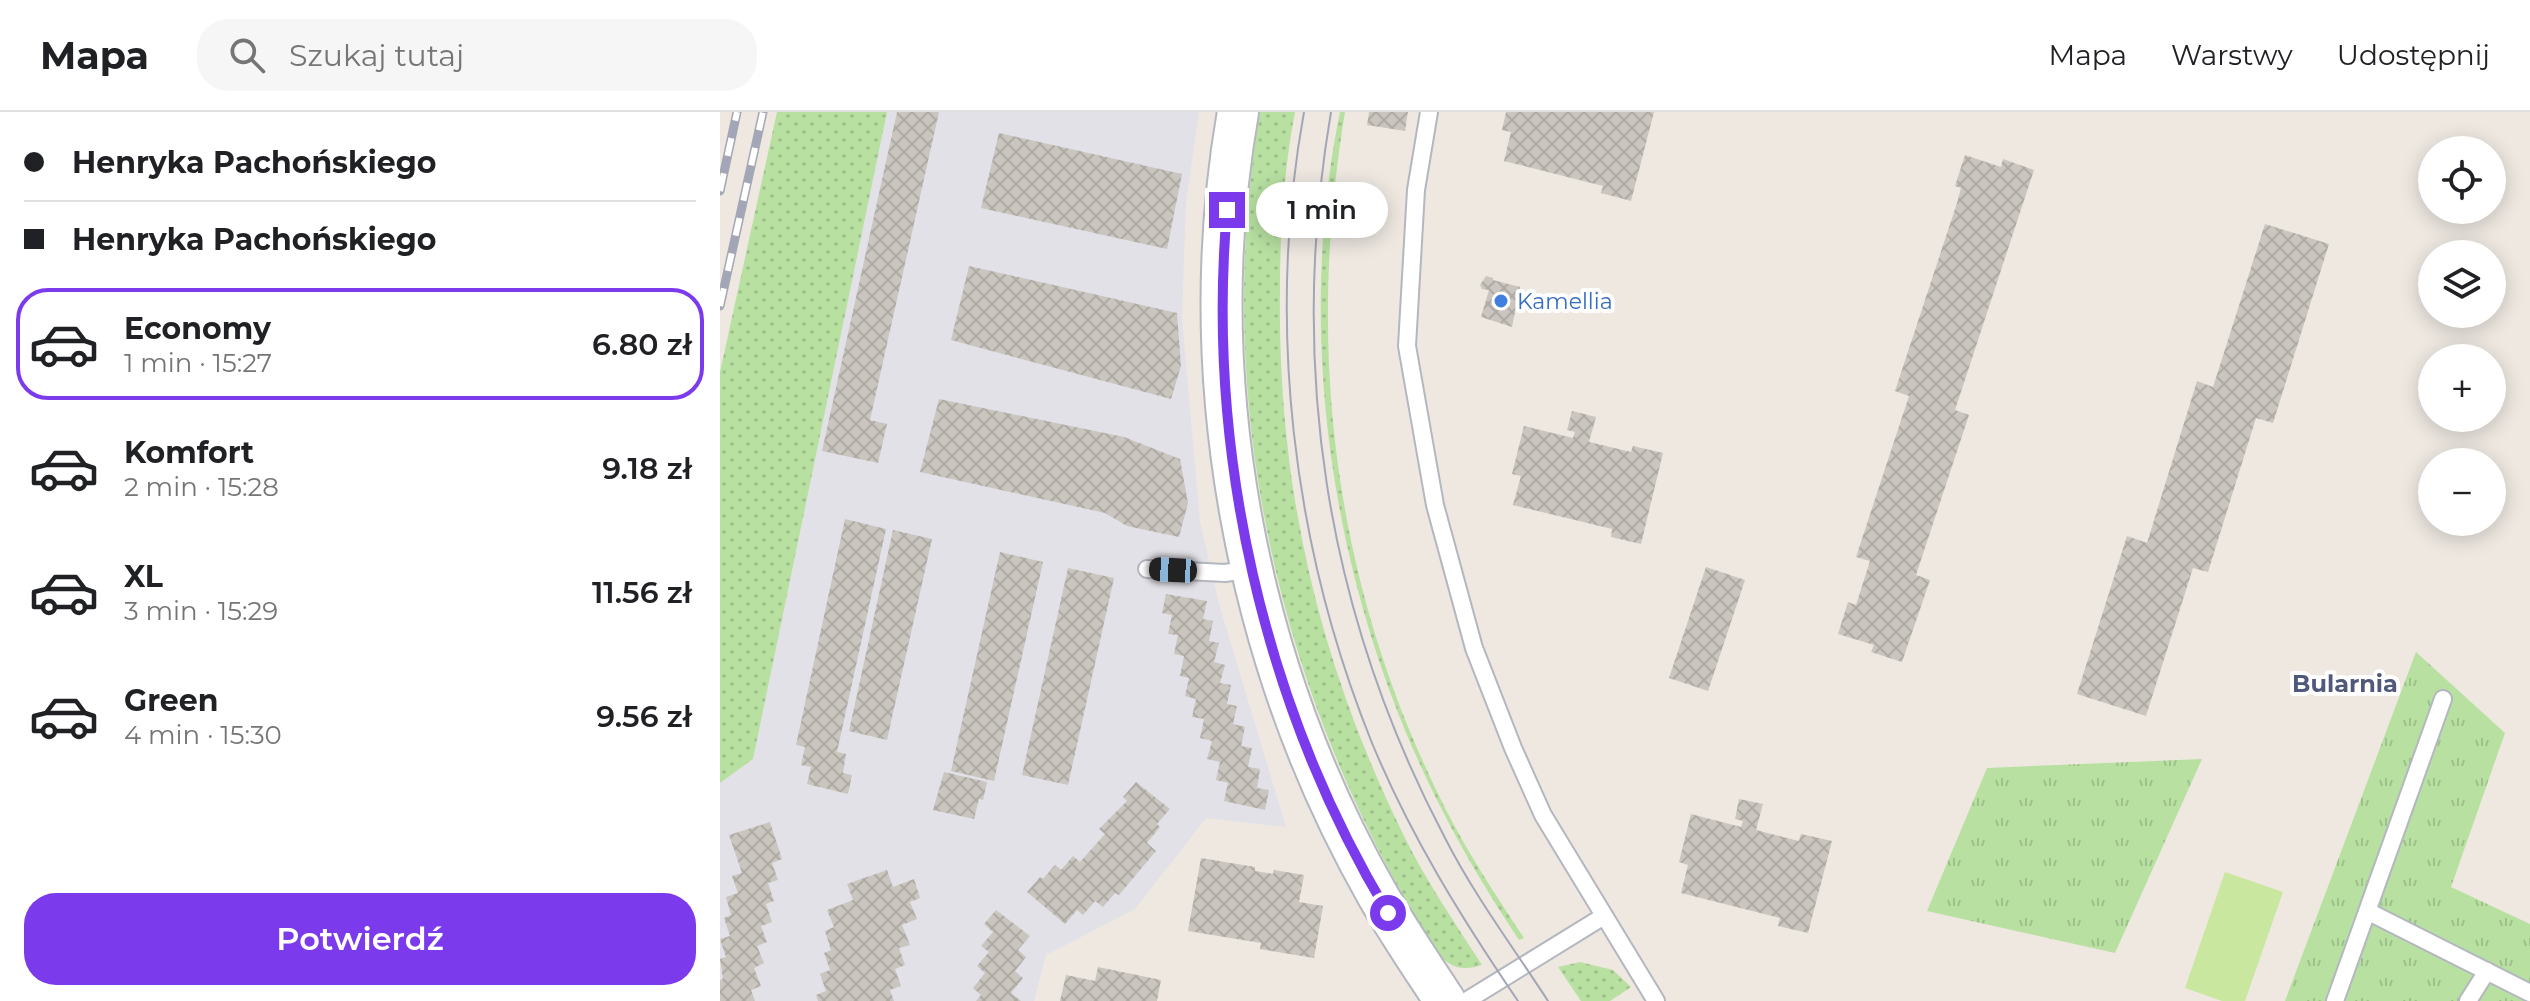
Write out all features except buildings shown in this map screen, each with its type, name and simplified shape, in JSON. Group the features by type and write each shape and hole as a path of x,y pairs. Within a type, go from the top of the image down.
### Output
{"street":[{"path":"1238,112 1225,230 1223,344 1233,462 1252,569 1292,705 1328,797 1376,893 1445,1001"}],"lane":[{"path":"1429,112 1416,190 1407,346 1435,505 1474,648 1513,748 1543,815 1656,1001"},
{"path":"1147,569 1225,573 1252,569"},
{"path":"2335,1001 2443,699"},
{"path":"2369,912 2530,993"},
{"path":"1466,1001 1604,916"},
{"path":"2468,1001 2487,971"}],"shaded area":[{"path":"887,112 1199,112 1186,202 1182,318 1200,522 1219,604 1286,827 1206,818 1135,909 1046,955 1034,1001 720,1001 720,783 753,759"}],"green space":[{"path":"777,112 887,112 753,759 720,783 720,372"},
{"path":"1260,112 1295,112 1282,221 1281,360 1286,431 1308,569 1348,703 1374,770 1422,869 1482,965 1460,968 1447,962 1428,940 1410,909 1355,801 1317,708 1286,612 1264,514 1250,414 1244,314 1247,213"},
{"path":"1340,112 1345,112 1333,202 1328,292 1330,380 1338,468 1354,554 1377,640 1407,725 1454,825 1524,938 1519,940 1439,804 1403,724 1373,641 1349,554 1332,466 1323,377 1321,288 1326,199"},
{"path":"2416,652 2505,733 2451,887 2530,924 2530,1001 2285,1001"},
{"path":"2202,759 2115,953 1927,911 1987,768"},
{"path":"2225,872 2283,892 2245,1001 2222,1001 2185,988"},
{"path":"1580,962 1613,970 1631,987 1610,1001 1581,1001 1558,967"}],"tram line":[{"path":"1304,112 1293,191 1287,271 1288,352 1294,432 1305,512 1322,590 1372,743 1403,811 1438,876 1518,1001"},
{"path":"1331,112 1319,206 1314,300 1317,393 1327,484 1345,575 1371,664 1404,752 1456,859 1548,1001"}],"railway":[{"path":"720,191 737,112"},
{"path":"720,306 763,112"}],"place":[{"name":"Kamellia","path":"1501,301"}],"district":[{"name":"Bularnia","path":"2345,683"}],"route":[{"path":"1227,210 1223,276 1225,372 1233,462 1252,569 1281,674 1302,735 1328,797 1388,913"}]}
